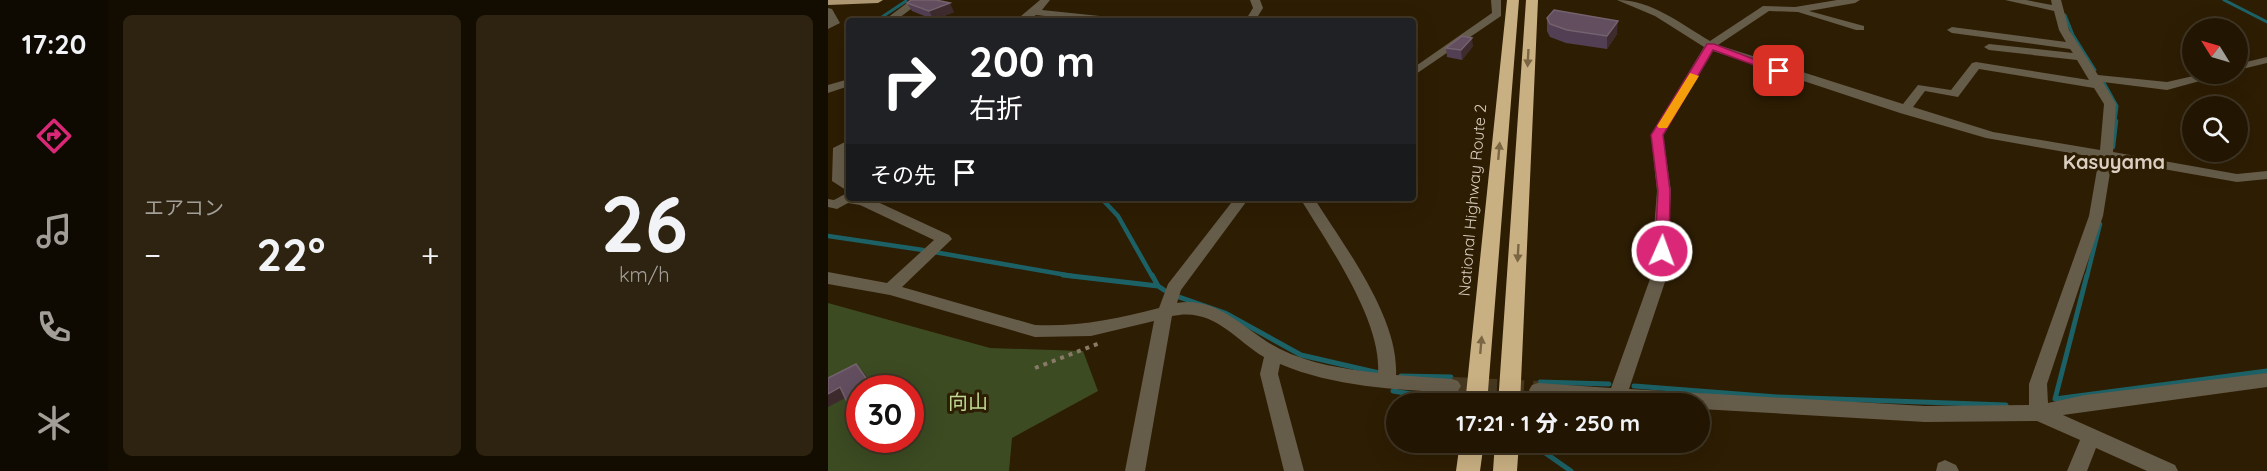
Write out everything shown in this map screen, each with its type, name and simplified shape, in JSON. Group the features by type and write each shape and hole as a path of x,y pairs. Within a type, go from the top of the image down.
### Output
{"highway":[{"name":"National Highway Route 2","path":"1477,393 1513,0"},
{"path":"1510,393 1532,0"},
{"path":"1468,471 1470,453"},
{"path":"1505,471 1506,453"}],"main road":[{"path":"828,2 878,0"}],"street":[{"path":"892,18 918,0"},
{"path":"1025,18 1045,0"},
{"path":"1252,18 1258,8 1255,0"},
{"path":"1416,71 1497,14 1496,0"},
{"path":"1795,10 1855,0"},
{"path":"2010,0 2056,5 2064,30 2110,104 2106,157 2096,216 2038,384 2039,413"},
{"path":"1627,1 1659,14 1710,46 1750,62 1991,135 2106,157 2237,178 2258,178 2267,175"},
{"path":"1618,393 1658,279 1664,191 1657,135 1710,46 1767,8 1795,10 1860,28"},
{"path":"828,11 835,23 829,32"},
{"path":"1034,12 1091,18"},
{"path":"1952,30 2075,46"},
{"path":"1989,47 2082,57"},
{"path":"2248,65 2267,60"},
{"path":"1905,110 1922,87 1954,94 1976,65 2097,81 2167,86 2182,82"},
{"path":"828,89 846,83"},
{"path":"846,145 840,148 839,181 846,191"},
{"path":"828,203 837,205 846,196"},
{"path":"864,201 944,239 890,289"},
{"path":"1135,471 1165,312 1174,288 1190,263 1240,201"},
{"path":"1309,201 1375,317 1390,370 1387,382"},
{"path":"828,278 890,289 1035,331 1054,333 1097,328 1193,308 1202,310 1274,354 1312,368 1387,382 1452,386"},
{"path":"1274,354 1269,374 1294,471"},
{"path":"1710,401 1914,413 2039,413 2085,403 2267,380"},
{"path":"1538,390 1578,393"},
{"path":"2039,413 2168,471"},
{"path":"2077,471 2091,436"}],"green space":[{"name":"向山","path":"828,303 990,348 1083,351 1098,391 1012,438 1009,471 828,471"}],"building":[{"path":"911,0 936,0 950,3 929,11 907,3"},
{"path":"1554,10 1618,21 1607,36 1567,30 1550,24 1547,18"},
{"path":"1462,36 1472,38 1461,50 1446,48"},
{"path":"856,364 864,375 846,375 846,400 840,387 828,394 828,378"}],"waterway":[{"path":"2224,0 2267,22"},
{"path":"880,18 906,1"},
{"path":"2065,15 2073,35 2095,70"},
{"path":"2102,79 2117,106 2115,122"},
{"path":"2113,147 2116,121"},
{"path":"1104,201 1118,216 1152,276"},
{"path":"2087,276 2100,224"},
{"path":"828,236 923,250"},
{"path":"934,252 1072,276"},
{"path":"1063,275 1158,286"},
{"path":"1152,275 1158,286"},
{"path":"2087,275 2055,399 2267,371"},
{"path":"1158,286 1164,290"},
{"path":"1179,297 1225,313 1301,355 1379,373"},
{"path":"1401,376 1451,377"},
{"path":"1540,382 1609,384"},
{"path":"1634,386 1777,397 2006,405"},
{"path":"1393,391 1405,393"},
{"path":"1545,453 1571,471"}],"tunnel":[{"path":"1452,386 1538,390"}],"slow traffic":[{"path":"1663,126 1694,76"}],"district":[{"name":"Kasuyama","path":"2114,161"}],"route":[{"path":"1662,251 1664,191 1657,135 1710,46 1732,56 1779,71"}]}
